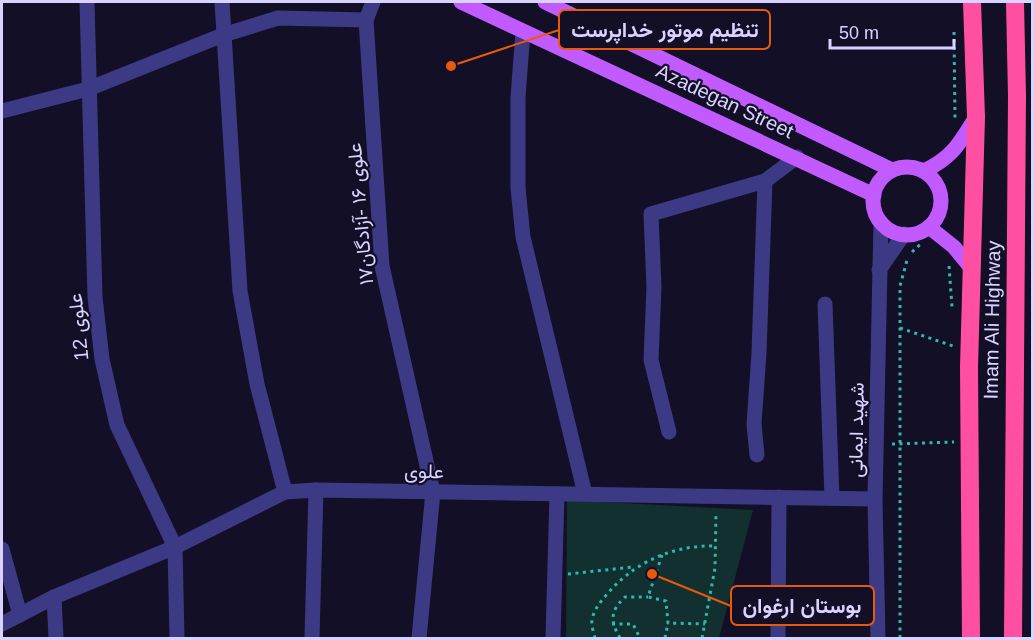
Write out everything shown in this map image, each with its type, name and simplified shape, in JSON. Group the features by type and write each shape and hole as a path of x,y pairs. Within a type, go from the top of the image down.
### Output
{"highway":[{"path":"971,639 969,367 976,117 972,2"},
{"name":"Imam Ali Highway","path":"1013,639 1017,96 1015,2"}],"main road":[{"name":"Azadegan Street","path":"461,2 797,157 874,195"},
{"name":"Azadegan Street","path":"545,2 892,170"},
{"path":"924,171 944,161 954,152 976,117"},
{"path":"926,234 936,219 941,198 938,187 924,171 913,167 892,170 880,180 874,195 876,214 881,222 887,228 904,234 921,232 954,247 972,269"}],"street":[{"name":"علوی 12","path":"87,2 94,297 102,359 117,425 175,547"},
{"path":"222,2 240,291 257,384 285,492"},
{"name":"علوی ۱۶ -آزادگان۱۷","path":"373,2 366,20 382,266 433,492 419,639"},
{"path":"2,111 88,89 223,35 278,18 366,20"},
{"path":"523,31 519,97 518,188 523,237 585,494"},
{"path":"669,432 651,360 654,287 651,214 765,181 797,157"},
{"path":"758,455 754,424 765,181"},
{"name":"شهید ایمانی","path":"878,639 875,499 881,222"},
{"path":"879,270 904,234"},
{"path":"825,304 832,498"},
{"path":"312,639 316,490"},
{"name":"علوی","path":"2,624 54,597 175,547 285,492 316,490 875,499"},
{"path":"553,639 557,494"},
{"path":"778,639 779,497"},
{"path":"175,547 177,639"},
{"path":"2,549 20,615"},
{"path":"54,597 56,639"}],"path":[{"path":"954,24 956,126"},
{"path":"900,639 900,286 908,256 926,234"},
{"path":"878,316 900,327 955,346"},
{"path":"876,444 959,442"},
{"path":"702,639 715,568 716,496"},
{"path":"555,576 635,567 663,554 697,546 715,546"},
{"path":"648,597 663,554"},
{"path":"595,639 592,621 597,606 635,567"},
{"path":"620,639 612,624 616,606 625,597 648,597 666,601 668,623 665,639"},
{"path":"668,623 705,624"},
{"path":"612,624 633,624 640,639"}],"green space":[{"path":"567,500 753,510 719,638 566,638"}],"place":[{"name":"تنظیم موتور خداپرست","path":"451,66"},
{"name":"بوستان ارغوان","path":"652,574"}]}
